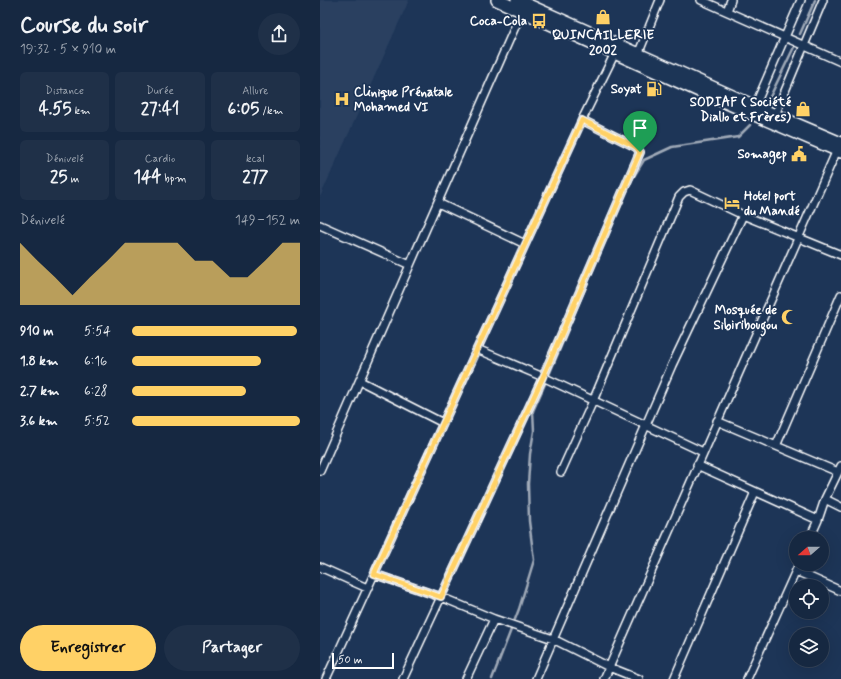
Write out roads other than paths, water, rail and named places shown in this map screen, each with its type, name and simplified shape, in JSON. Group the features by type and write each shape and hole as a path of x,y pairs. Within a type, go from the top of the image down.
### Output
{"highway":[{"path":"497,0 617,49"},
{"path":"517,0 636,58 699,92 840,149"},
{"path":"636,58 755,106 840,149"}],"street":[{"path":"636,58 660,0"},
{"path":"701,0 841,62"},
{"path":"727,11 731,0"},
{"path":"755,106 801,0"},
{"path":"775,115 823,0"},
{"path":"320,471 522,11"},
{"path":"326,679 582,120 617,49"},
{"path":"403,679 543,377 640,152 636,147 582,120"},
{"path":"604,679 717,420 840,149"},
{"path":"560,472 593,401 679,196 684,192 690,190 743,215 841,255"},
{"path":"438,203 525,244"},
{"path":"536,679 672,366 743,215"},
{"path":"320,225 410,265"},
{"path":"776,446 841,295"},
{"path":"477,349 543,377 703,452"},
{"path":"360,381 443,423"},
{"path":"717,420 776,446 840,469 825,499 813,531"},
{"path":"697,465 818,520"},
{"path":"674,679 755,492"},
{"path":"825,499 841,507"},
{"path":"320,567 367,588"},
{"path":"748,679 795,571"},
{"path":"804,571 841,591"},
{"path":"374,574 441,597 494,619 553,639 609,667 638,679"},
{"path":"466,679 494,619"}],"waterway":[{"path":"800,34 815,0"},
{"path":"769,99 795,45"},
{"path":"631,181 644,160 672,147 738,137 750,125"},
{"path":"492,679 519,609 534,560 529,521 528,484 530,454 534,431 533,411 590,277"}],"place":[{"name":"QUINCAILLERIE 2002","path":"603,17"},
{"name":"Coca-Cola","path":"539,21"},
{"name":"Soyat","path":"654,89"},
{"name":"Clinique Prénatale Mohamed VI","path":"342,99"},
{"name":"SODIAF ( Société Diallo et Frères)","path":"803,109"},
{"name":"Somagep","path":"799,154"},
{"name":"Hotel port du Mandé","path":"732,203"},
{"name":"Mosquée de Sibiribougou","path":"789,317"}]}
